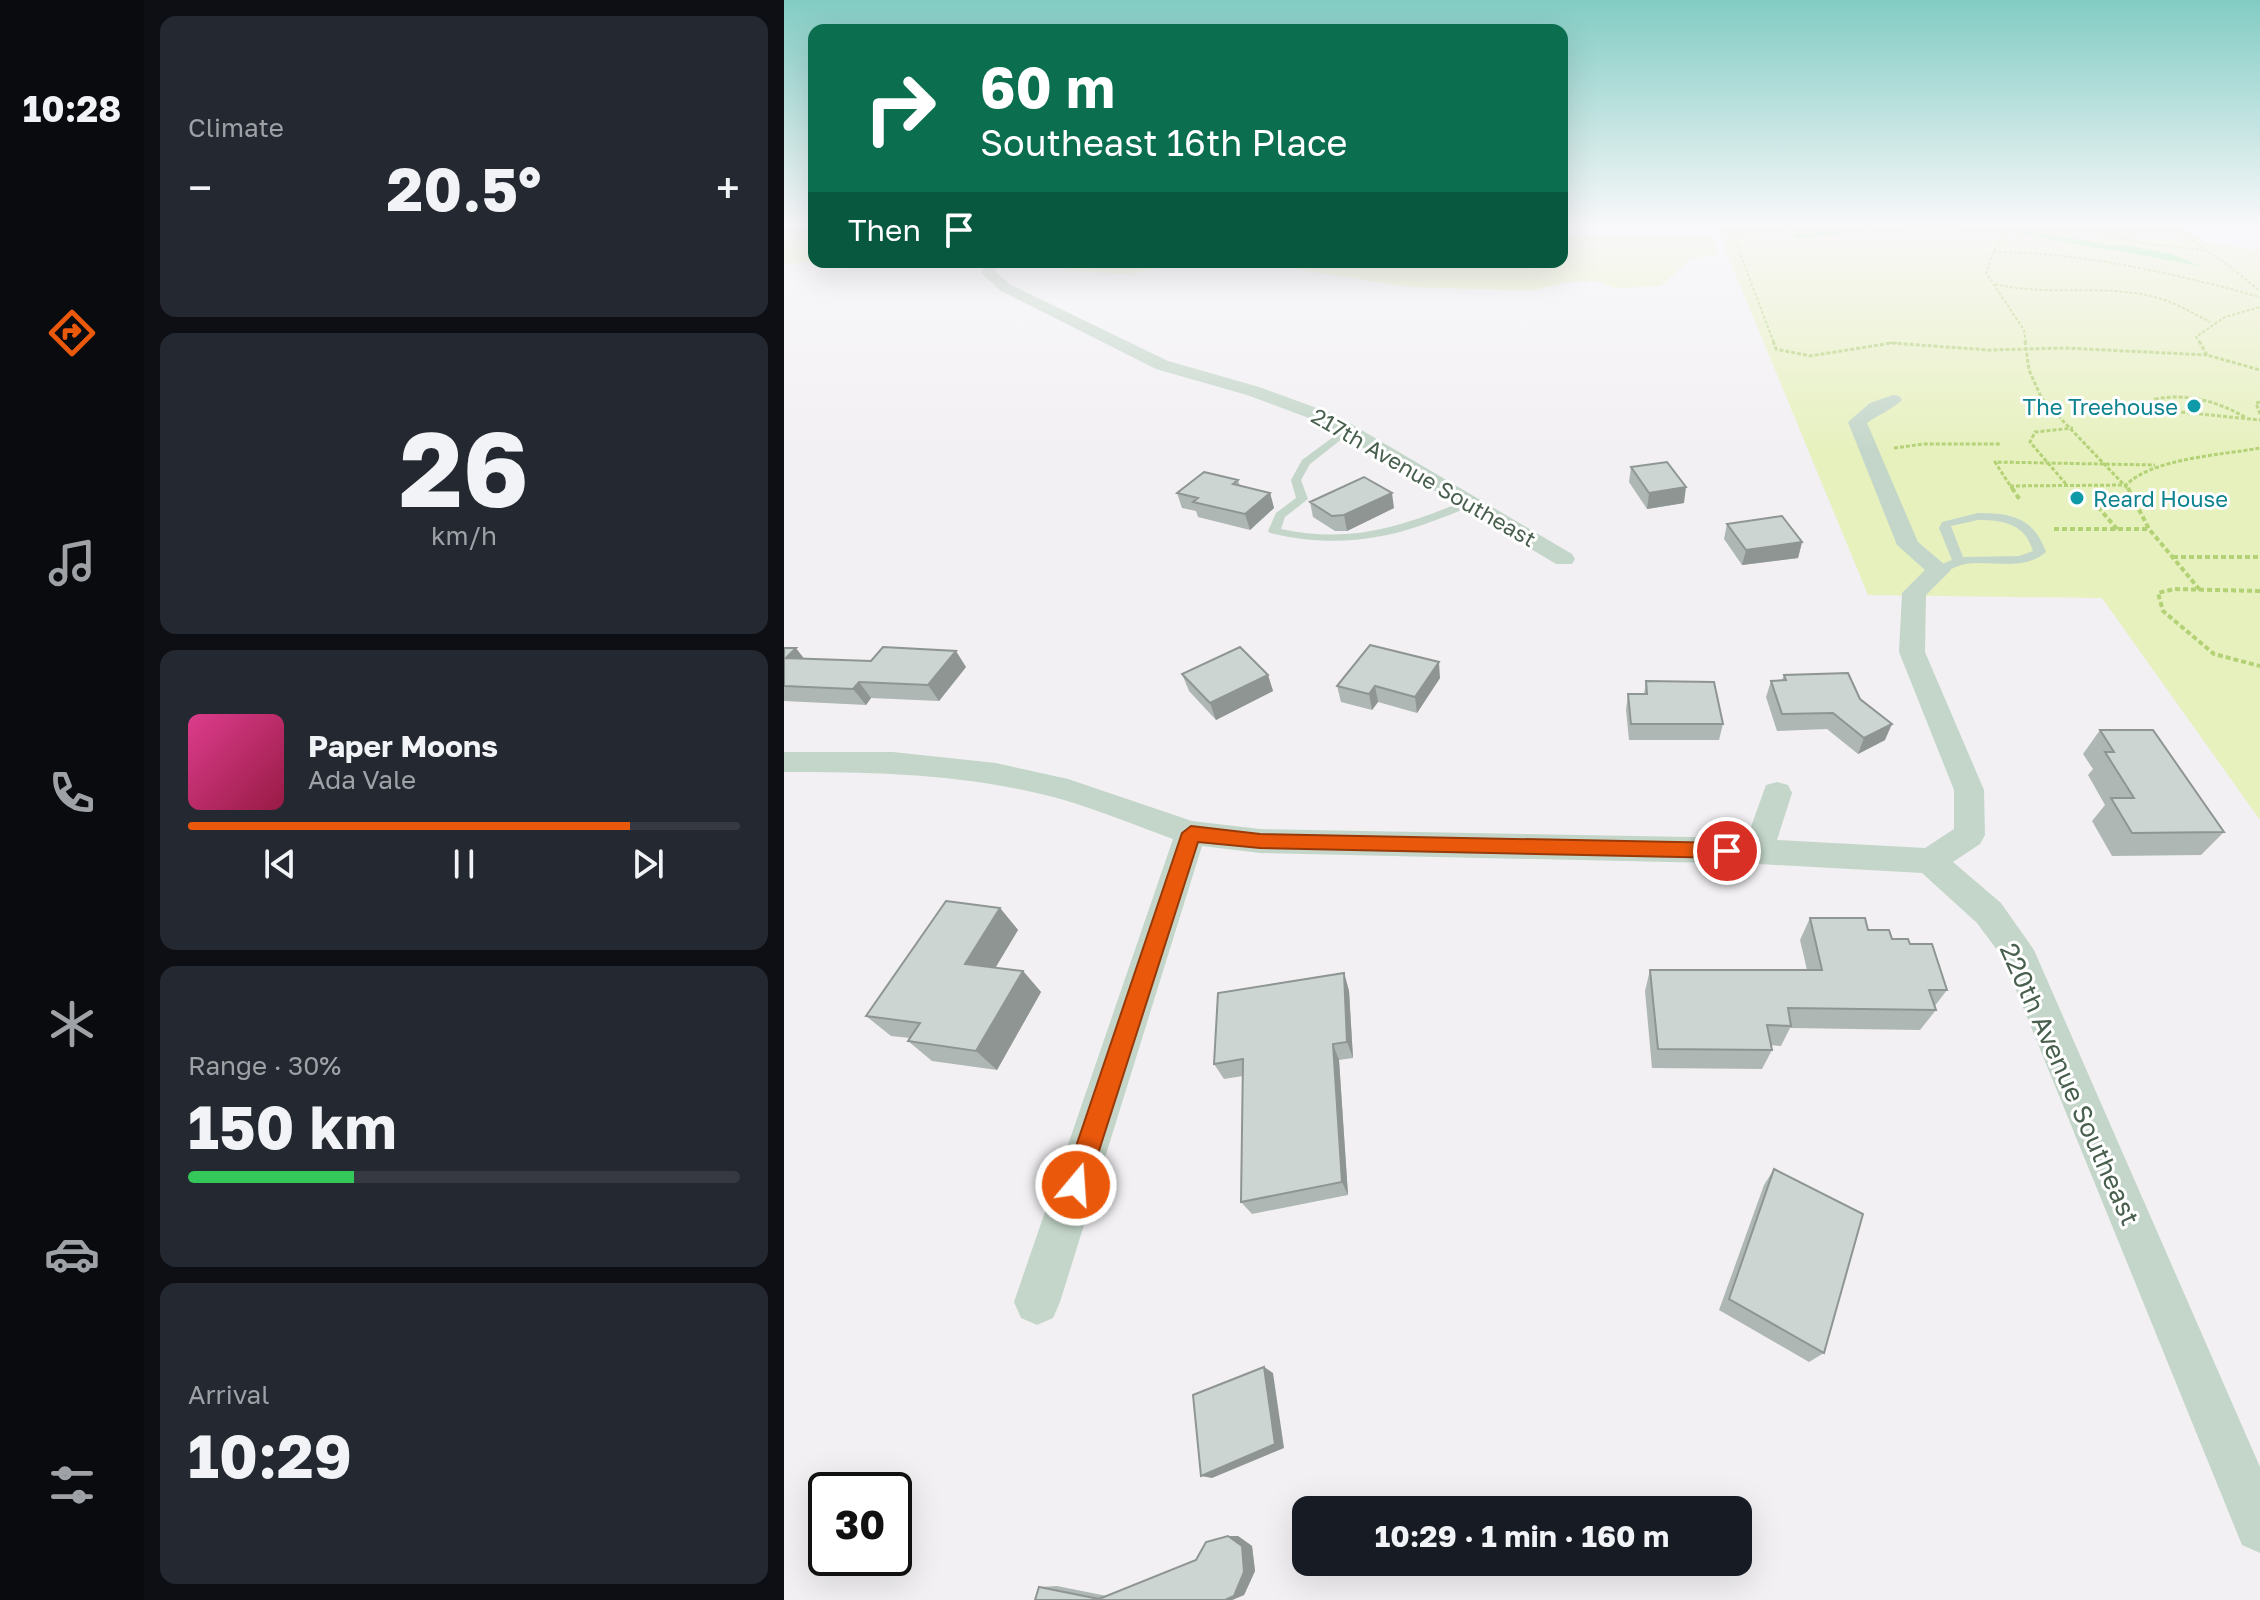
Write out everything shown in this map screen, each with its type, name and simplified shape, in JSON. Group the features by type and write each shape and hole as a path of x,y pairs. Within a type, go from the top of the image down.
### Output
{"street":[{"name":"217th Avenue Southeast","path":"1033,302 1162,365 1297,405 1348,429 1564,559"},
{"path":"784,762 893,762 996,774 1068,790 1191,833 1260,841 1758,851 1930,861 1969,835 1969,790 1912,652 1914,593 1949,566 1908,545 1872,451 1857,422 1876,407 1893,400"},
{"path":"1758,851 1777,793"},
{"path":"1037,1302 1191,833"},
{"name":"220th Avenue Southeast","path":"1930,861 1989,913 2017,950 2260,1527"}],"lane":[{"path":"1348,429 1306,462 1296,480 1302,499 1280,515 1274,531 1305,539 1361,539 1411,528 1470,502"},
{"path":"1982,514 2011,522 2032,533 2040,552 2029,559 2010,563 1949,566 1945,528 1946,524 1961,516 1982,514"}],"path":[{"path":"1758,302 1776,349 1810,356 1891,343 2026,351 2065,348 2207,355 2260,370"},
{"path":"2006,302 2024,330 2032,382 2042,399 2126,485 2149,529 2200,590"},
{"path":"2170,302 2210,322"},
{"path":"2207,355 2196,337 2210,322 2235,311 2260,307"},
{"path":"2245,417 2204,398 2173,395 2155,399 2157,406 2179,414 2192,412 2260,420"},
{"path":"2260,402 2256,403 2256,407 2260,414"},
{"path":"2067,485 2030,442 2035,432 2073,428"},
{"path":"1872,451 1924,444 2001,444"},
{"path":"2010,486 2126,485 2136,475 2160,466 2260,448"},
{"path":"2011,522 2028,510 1995,462 2103,460 2160,466"},
{"path":"2098,507 2118,529"},
{"path":"2032,533 2043,529 2149,529"},
{"path":"2172,557 2260,557"},
{"path":"2260,591 2174,589 2158,593 2163,611 2214,654 2260,666"}],"shaded area":[{"path":"1747,302 2260,302 2260,820 2102,598 1868,595"}],"building":[{"path":"1667,462 1686,487 1649,493 1631,467"},
{"path":"1204,472 1238,480 1233,484 1270,493 1245,514 1193,502 1198,498 1177,493"},
{"path":"1364,477 1392,493 1344,515 1332,516 1310,502"},
{"path":"1782,516 1802,542 1746,550 1727,524"},
{"path":"1370,645 1439,662 1415,697 1375,686 1369,694 1337,686"},
{"path":"883,647 956,651 928,685 859,682 853,689 784,686 784,648 796,648 786,658 871,661"},
{"path":"1240,647 1268,675 1210,703 1182,674"},
{"path":"1848,673 1860,699 1892,724 1864,738 1833,713 1782,714 1771,681 1786,680 1784,675"},
{"path":"1646,681 1714,682 1723,724 1631,724 1628,694 1647,694"},
{"path":"2100,730 2153,730 2224,832 2132,833 2111,798 2134,798 2105,752 2114,752"},
{"path":"946,901 1000,908 965,964 1023,971 976,1051 908,1041 920,1023 866,1016"},
{"path":"1810,918 1865,918 1868,930 1889,930 1892,939 1908,939 1910,944 1932,944 1947,990 1929,990 1936,1010 1788,1008 1791,1026 1767,1025 1772,1050 1658,1049 1650,970 1822,970"},
{"path":"1344,973 1347,1042 1333,1044 1342,1182 1241,1202 1243,1059 1214,1064 1218,993"},
{"path":"1774,1169 1863,1214 1824,1353 1729,1299"},
{"path":"1264,1367 1275,1444 1201,1476 1193,1395"},
{"path":"1228,1536 1242,1546 1244,1572 1234,1596 1225,1600 1035,1600 1039,1587 1099,1599 1196,1560 1206,1542"}],"place":[{"name":"The Treehouse","path":"2194,406"},
{"name":"Reard House","path":"2077,498"}],"route":[{"path":"1076,1185 1191,833 1260,841 1727,851"}]}
